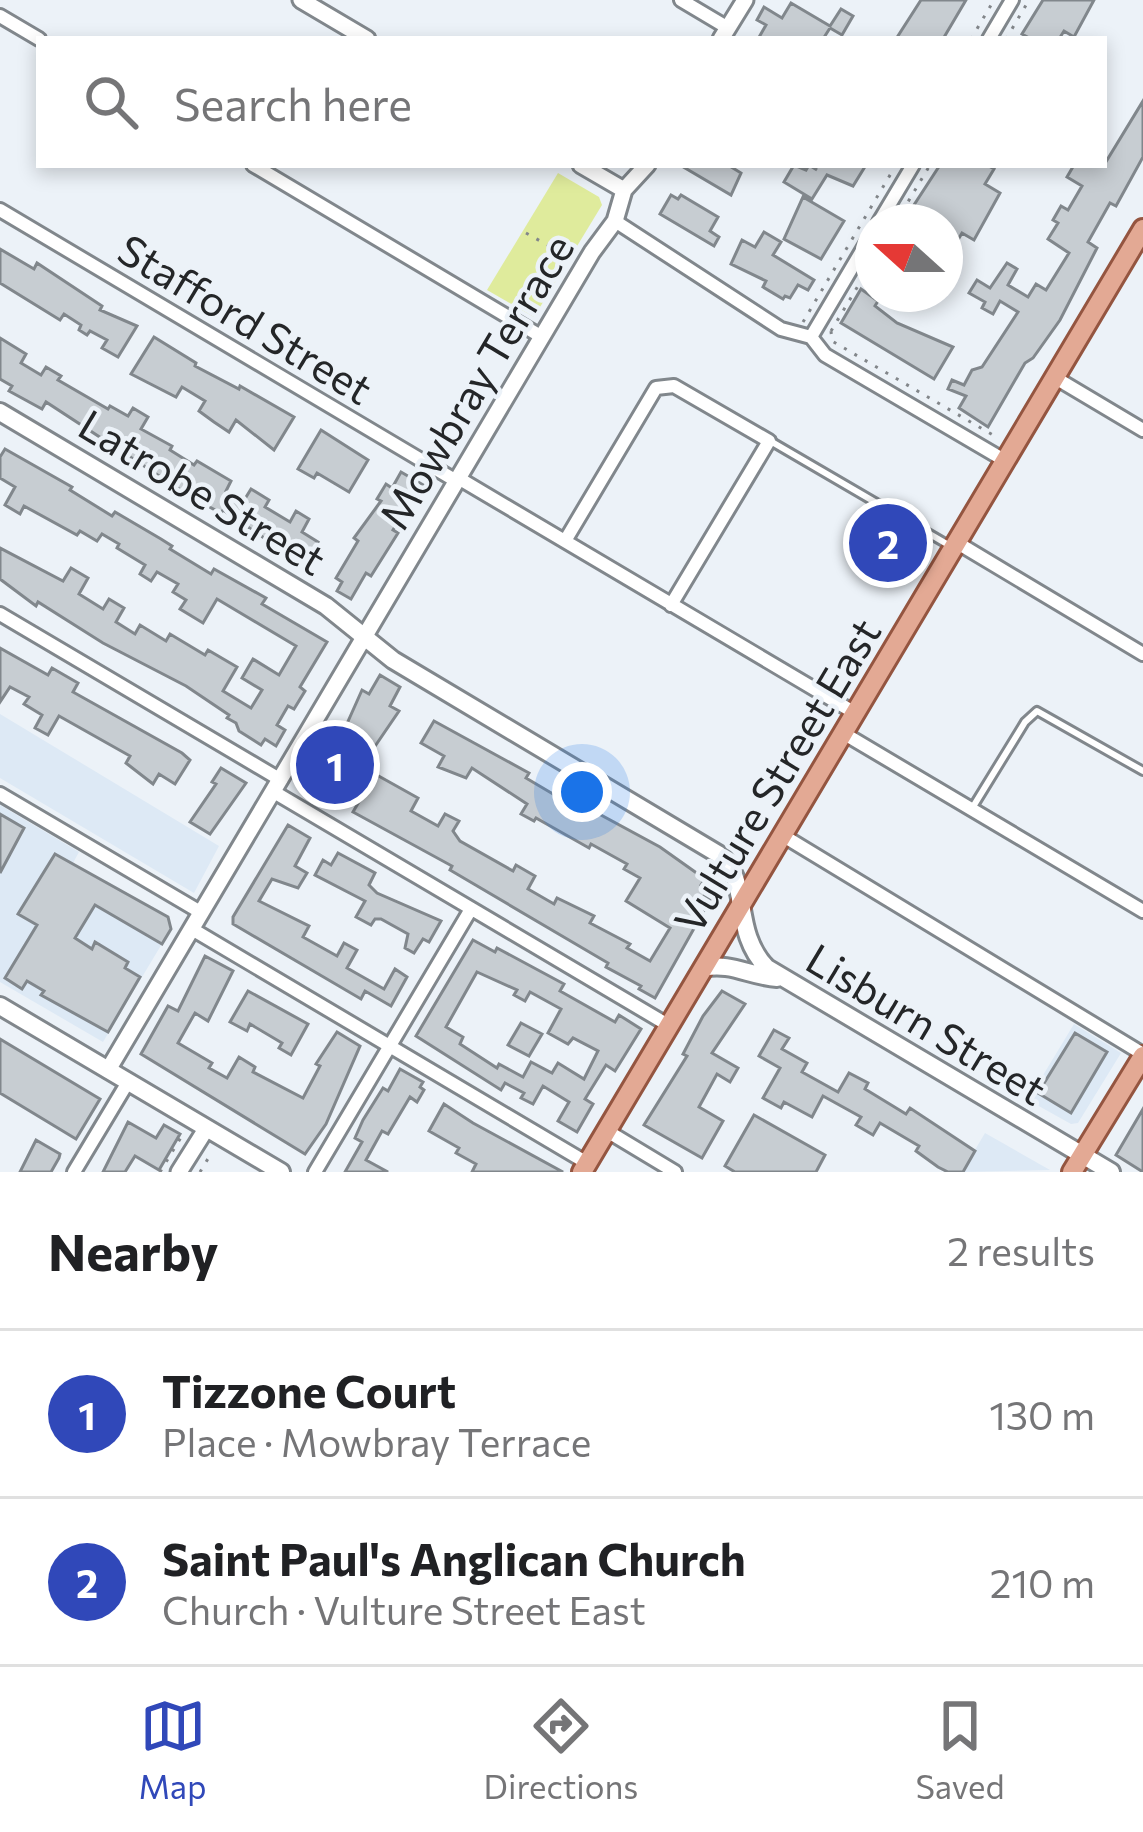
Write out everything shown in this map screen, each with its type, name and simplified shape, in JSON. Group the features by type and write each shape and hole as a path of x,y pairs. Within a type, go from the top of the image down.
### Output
{"main road":[{"name":"Vulture Street East","path":"584,1168 1143,229"},
{"name":"Latrobe Street","path":"0,412 326,606 364,639 722,856 734,872 739,906"},
{"name":"Lisburn Street","path":"739,906 743,932 753,952 782,978 1077,1164 1111,1172"},
{"path":"703,968 727,964 753,975 782,978"},
{"path":"0,1006 281,1172"},
{"path":"1077,1164 1143,1055"}],"street":[{"path":"302,0 362,36"},
{"path":"680,0 724,34 745,0"},
{"path":"990,36 1012,0"},
{"path":"0,16 36,37"},
{"path":"258,168 542,338"},
{"path":"586,168 624,190"},
{"name":"Mowbray Terrace","path":"108,1070 615,220 624,190 644,168"},
{"path":"890,204 911,168"},
{"name":"Stafford Street","path":"0,210 855,713"},
{"path":"615,220 781,329 811,337 825,355 1004,460"},
{"path":"811,337 855,262"},
{"path":"1054,377 1143,430"},
{"path":"565,541 656,388 674,386 769,441 671,605"},
{"path":"954,544 1143,654"},
{"path":"0,614 471,909 668,1025"},
{"path":"843,733 1143,911"},
{"path":"0,794 202,914"},
{"path":"782,835 1143,1055"},
{"path":"315,1172 471,909"},
{"path":"192,929 584,1168"},
{"path":"74,1172 128,1082"},
{"path":"179,1172 206,1129"},
{"path":"607,1131 675,1172"}],"lane":[{"path":"769,441 954,544"},
{"path":"971,810 1036,711 1143,771"}],"path":[{"path":"973,36 994,0"},
{"path":"1008,36 1029,0"},
{"path":"802,323 894,168"},
{"path":"907,204 928,168"},
{"path":"526,233 572,259"},
{"path":"855,289 829,330 832,341 998,437"},
{"path":"160,1172 182,1134"},
{"path":"200,1172 212,1152"}],"shaded area":[{"path":"0,714 219,846 194,893 0,778"},
{"path":"0,805 79,852 73,863 165,916 169,932 103,1042 0,982"},
{"path":"1074,1024 1121,1053 1078,1123 1071,1124 1028,1100"},
{"path":"985,1133 1050,1170 962,1172"}],"green space":[{"path":"558,173 599,197 602,205 534,317 487,290"}],"building":[{"path":"921,0 966,0 945,36 898,36"},
{"path":"1043,0 1094,0 1075,36 1064,31 1061,36 1022,34"},
{"path":"791,3 830,26 841,9 853,16 842,35 830,28 825,36 760,36 766,25 757,20 764,7 782,18"},
{"path":"1143,101 1143,157 1116,206 1110,203 1088,242 1097,248 1060,320 1025,363 988,427 959,408 966,396 948,389 952,380 964,385 972,370 982,367 1018,312 1000,301 993,314 982,308 985,302 969,293 977,280 990,288 1007,263 1017,269 1008,285 1028,297 1036,284 1046,290 1069,253 1048,239 1058,223 1053,220 1061,206 1068,210 1082,186 1067,177 1072,168 1107,168 1107,160"},
{"path":"685,168 733,168 741,173 731,195"},
{"path":"792,168 864,168 853,186 827,175 812,199 784,182"},
{"path":"938,168 994,169 985,184 1000,193 974,240 963,234 963,204 915,204"},
{"path":"671,195 678,199 681,195 718,217 710,231 719,237 714,246 660,214"},
{"path":"803,197 844,221 821,259 784,239"},
{"path":"764,232 781,242 773,255 814,280 808,290 798,285 790,298 783,299 763,287 766,281 731,264 742,240 755,247"},
{"path":"0,249 34,269 37,263 102,306 100,310 137,326 118,357 102,348 107,340 90,331 87,335 64,314 60,320 0,283"},
{"path":"855,299 855,312 883,312 953,347 934,379 841,323"},
{"path":"154,337 195,366 294,417 274,450 236,420 229,432 214,422 199,411 205,401 182,387 176,397 131,374"},
{"path":"0,338 26,354 21,363 41,375 46,367 61,376 58,380 108,409 128,416 133,408 148,417 141,429 194,465 197,461 231,481 226,491 243,502 251,489 269,500 265,507 290,522 296,511 309,519 302,532 318,542 308,559 275,540 273,544 223,510 196,500 46,402 42,409 9,391 12,386 0,379"},
{"path":"321,430 368,460 349,492 317,473 314,478 298,469"},
{"path":"5,449 112,516 115,512 161,539 211,574 214,569 266,598 262,604 327,642 300,687 305,691 277,725 285,730 276,746 265,739 261,745 239,731 229,715 186,686 38,602 36,606 0,579 0,548 63,581 71,568 88,578 79,594 103,609 109,599 124,608 116,622 135,634 140,625 166,641 170,634 237,667 223,691 251,708 262,690 242,678 253,659 279,675 296,646 217,599 203,623 180,609 186,600 173,592 178,584 157,572 151,581 140,574 145,565 117,548 119,544 102,534 97,541 80,531 77,535 24,506 20,514 5,505 15,487 0,478"},
{"path":"401,472 425,486 416,501 412,498 393,530 398,533 351,599 337,591 342,582 336,578 386,484 392,488"},
{"path":"0,648 48,675 52,668 78,683 73,692 182,753 190,760 175,784 159,774 153,784 126,763 130,756 59,716 48,735 35,728 42,715 24,704 29,697 10,687 0,702"},
{"path":"380,675 400,687 390,706 399,711 369,755 362,751 334,798 310,784 313,772 324,753 333,744 337,746 362,690 369,694"},
{"path":"434,721 529,773 526,778 553,794 660,847 705,879 701,885 710,900 655,998 606,967 608,963 450,870 452,866 353,812 375,774 418,798 411,811 438,826 445,814 459,821 453,831 460,841 513,871 516,865 535,876 528,889 554,904 557,898 594,916 590,923 630,944 627,948 650,961 670,928 626,901 640,878 624,869 627,864 591,844 589,848 521,814 527,804 472,768 466,778 438,767 444,756 421,743"},
{"path":"221,768 246,783 210,834 190,822 216,784 212,782"},
{"path":"0,814 24,828 0,873"},
{"path":"288,825 310,838 295,866 307,873 298,888 272,879 259,901 309,926 303,937 337,956 344,943 357,950 347,968 384,989 395,969 407,977 391,1006 365,991 361,999 233,924"},
{"path":"338,853 375,873 369,885 377,893 441,921 429,942 423,939 414,953 405,948 408,934 381,919 371,925 356,917 365,901 315,875 323,860 331,865"},
{"path":"55,854 168,917 171,929 162,944 95,905 75,938 92,949 95,942 128,962 125,968 140,977 108,1032 41,995 44,991 27,981 22,989 5,978 37,925 18,914"},
{"path":"473,940 564,984 560,991 615,1022 619,1015 641,1029 615,1071 606,1065 585,1099 593,1104 577,1132 558,1121 569,1102 543,1086 533,1104 521,1098 524,1093 505,1083 501,1090 416,1036","holes":["477,972 517,990 514,995 525,1001 530,992 561,1009 548,1033 568,1044 573,1038 598,1051 584,1079 558,1063 552,1073 531,1062 523,1077 499,1064 497,1068 460,1044 463,1037 446,1027"]},
{"path":"205,956 233,971 208,1021 195,1013 178,1043 212,1063 209,1068 227,1078 239,1057 255,1067 253,1072 303,1098 320,1066 316,1064 337,1032 360,1046 326,1124 305,1154 141,1054 168,1006 178,1011"},
{"path":"248,991 308,1024 291,1055 279,1048 282,1043 250,1024 247,1031 230,1022"},
{"path":"722,991 745,1004 712,1053 738,1068 730,1082 717,1074 699,1107 723,1121 702,1158 644,1125 687,1056 683,1054 703,1016"},
{"path":"521,1023 542,1034 529,1056 508,1045"},
{"path":"774,1030 789,1038 782,1049 807,1063 802,1072 838,1092 849,1073 868,1083 865,1089 906,1114 910,1108 975,1151 963,1172 938,1167 916,1151 919,1146 880,1123 873,1135 856,1125 861,1117 823,1096 812,1117 784,1102 781,1108 763,1098 780,1068 759,1056"},
{"path":"1075,1033 1107,1052 1071,1113 1038,1093"},
{"path":"0,1039 100,1099 76,1139 0,1093"},
{"path":"400,1069 423,1082 424,1090 417,1102 410,1097 366,1160 388,1172 345,1172 362,1142 355,1138 363,1120"},
{"path":"444,1104 563,1172 472,1172 476,1164 429,1131"},
{"path":"1143,1109 1143,1172 1116,1155"},
{"path":"754,1115 825,1155 816,1172 735,1172 725,1166"},
{"path":"128,1122 156,1138 164,1125 180,1134 159,1170 135,1156 125,1172 103,1172"},
{"path":"36,1140 60,1154 59,1158 51,1172 20,1172"}],"place":[{"name":"Saint Paul's Anglican Church","path":"888,543"},
{"name":"Tizzone Court","path":"335,765"}]}
